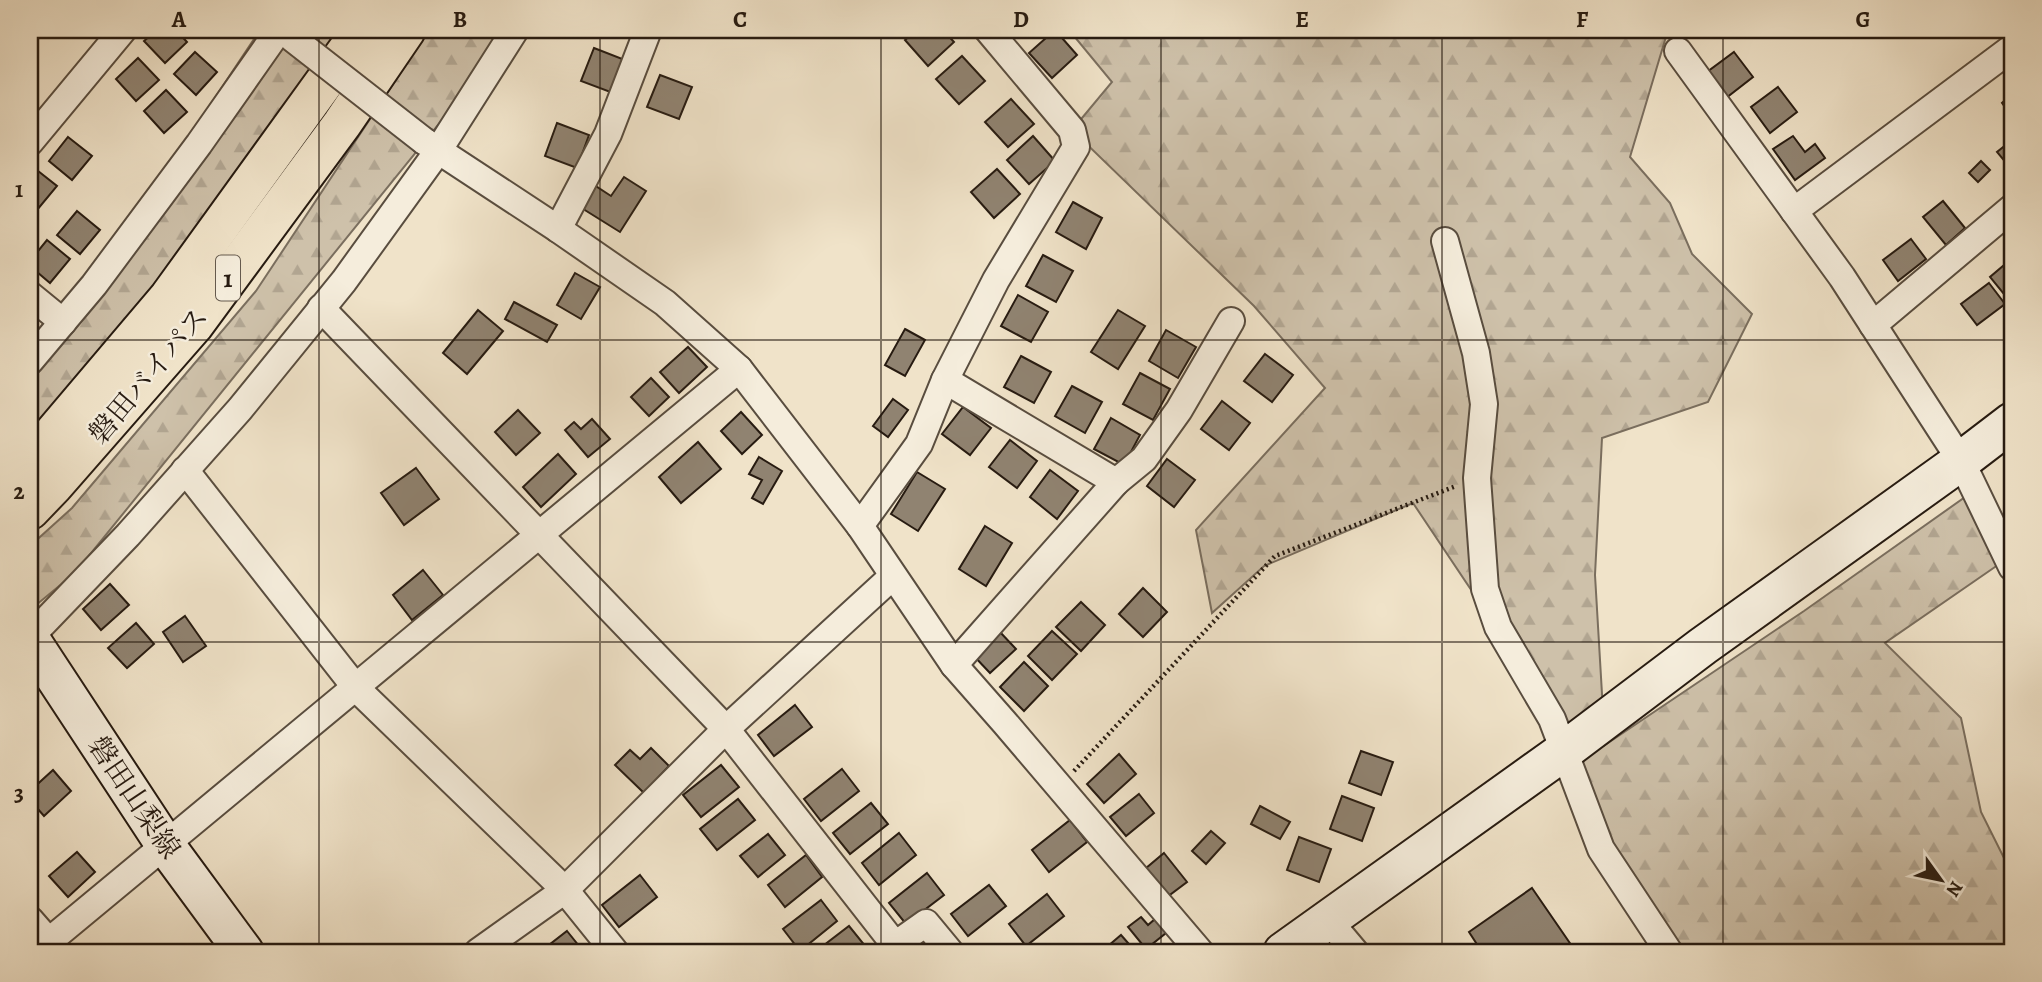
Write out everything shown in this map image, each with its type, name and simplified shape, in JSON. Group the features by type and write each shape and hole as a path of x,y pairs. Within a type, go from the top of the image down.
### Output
{"highway":[{"name":"磐田バイパス","path":"30,461 169,297 362,30"},
{"name":"磐田バイパス","path":"30,510 194,325 342,124 406,30"}],"street":[{"path":"30,142 123,30"},
{"path":"30,638 128,535 240,409 344,281 431,146 515,30"},
{"path":"558,229 608,134 648,30"},
{"path":"860,526 919,444 946,380 996,281 1076,147 1072,130 988,30"},
{"path":"30,361 94,285 285,32 431,146 665,303 739,369 860,526 954,666 1200,952"},
{"path":"1794,211 2012,48"},
{"path":"1678,51 1842,277 1961,461 2012,566"},
{"path":"1873,325 2012,208"},
{"path":"1445,241 1476,353 1484,404 1476,478 1485,589 1498,627 1552,719 1601,849 1669,952"},
{"path":"30,295 62,322"},
{"path":"321,309 726,729 894,945 926,923 950,952"},
{"path":"954,666 1116,482 1144,459 1179,410 1231,321"},
{"path":"30,920 48,949 166,846 739,369"},
{"path":"946,380 1116,482"},
{"path":"1283,952 1564,751 1703,646 2012,422"},
{"path":"185,470 356,688 565,890 615,952"},
{"path":"478,952 565,890 726,729 893,576"},
{"name":"磐田山梨線","path":"30,638 166,846 244,952"},
{"path":"1329,921 1354,952"}],"path":[{"path":"1059,787 1275,556 1476,478"}],"green space":[{"path":"260,30 342,30 30,457 30,359 79,302"},
{"path":"429,30 503,30 464,93 75,573 30,610 30,546 72,508 256,291"},
{"path":"1069,30 1668,30 1630,157 1670,203 1692,254 1752,314 1708,402 1602,438 1595,575 1605,745 1804,611 1975,490 2008,558 1885,643 1961,718 1981,812 2012,874 2012,952 1670,952 1514,654 1413,503 1264,566 1212,613 1196,530 1325,388 1254,306 1072,130 1112,82"}],"building":[{"path":"157,30 176,30 187,42 165,63 144,41"},
{"path":"608,30 636,30 632,39"},
{"path":"917,30 943,30 954,42 928,66 905,40"},
{"path":"1004,30 1024,30 1013,39"},
{"path":"1055,30 1077,55 1052,78 1029,53"},
{"path":"594,48 625,60 613,93 581,81"},
{"path":"195,52 217,72 196,95 174,74"},
{"path":"1734,52 1753,77 1726,98 1707,72"},
{"path":"962,56 985,81 959,104 936,79"},
{"path":"138,58 159,80 136,101 116,79"},
{"path":"660,75 692,87 679,119 647,107"},
{"path":"1778,87 1797,112 1770,133 1751,107"},
{"path":"166,90 187,112 164,133 144,111"},
{"path":"2012,94 2012,117 2002,103"},
{"path":"1011,99 1034,124 1008,147 985,122"},
{"path":"557,123 589,135 577,168 545,156"},
{"path":"1033,136 1055,161 1029,184 1007,160"},
{"path":"1793,136 1805,152 1815,144 1825,158 1795,180 1773,149"},
{"path":"68,137 92,156 72,180 49,161"},
{"path":"2012,140 2012,170 1997,152"},
{"path":"1981,161 1990,170 1978,182 1969,173"},
{"path":"33,167 57,186 37,210 30,204 30,171"},
{"path":"997,169 1020,194 994,218 971,192"},
{"path":"624,177 646,191 620,232 580,207 594,185 611,196"},
{"path":"1943,201 1965,228 1946,245 1923,217"},
{"path":"1073,202 1102,218 1086,249 1056,232"},
{"path":"30,209 37,215 30,223"},
{"path":"77,211 100,230 80,254 57,235"},
{"path":"1911,239 1926,259 1898,281 1883,260"},
{"path":"47,240 70,259 50,283 30,266 30,261"},
{"path":"1043,255 1073,271 1056,302 1026,286"},
{"path":"2010,260 2012,263 2012,304 1990,277"},
{"path":"575,273 600,287 581,319 557,305"},
{"path":"1989,283 2005,304 1977,325 1961,304"},
{"path":"1018,295 1048,312 1031,342 1001,326"},
{"path":"514,302 557,325 547,342 505,319"},
{"path":"478,310 503,331 467,374 443,353"},
{"path":"1118,310 1145,326 1118,369 1091,352"},
{"path":"905,329 925,340 905,376 885,365"},
{"path":"1166,330 1196,347 1178,378 1149,361"},
{"path":"688,347 707,367 679,393 660,372"},
{"path":"1265,354 1293,375 1272,402 1244,381"},
{"path":"1021,356 1051,372 1034,403 1004,387"},
{"path":"1140,373 1170,389 1153,420 1123,404"},
{"path":"651,378 669,397 649,416 631,397"},
{"path":"1072,386 1102,402 1085,433 1055,416"},
{"path":"893,399 908,410 888,437 873,426"},
{"path":"1222,401 1250,423 1229,450 1201,429"},
{"path":"963,407 991,428 970,455 942,434"},
{"path":"518,410 540,433 516,455 495,432"},
{"path":"741,412 762,435 742,454 721,431"},
{"path":"1111,418 1140,435 1124,465 1094,449"},
{"path":"592,419 610,439 588,457 565,430 574,422 581,429"},
{"path":"1010,440 1037,461 1017,488 989,467"},
{"path":"698,442 721,469 681,503 659,477"},
{"path":"558,454 576,474 541,507 523,487"},
{"path":"759,457 782,471 763,504 752,498 762,480 749,474"},
{"path":"1167,459 1195,480 1174,507 1147,486"},
{"path":"416,468 439,499 404,525 381,493"},
{"path":"1050,470 1078,491 1057,519 1030,497"},
{"path":"917,472 945,489 918,531 891,514"},
{"path":"985,526 1012,543 986,586 959,569"},
{"path":"423,570 443,595 412,620 393,595"},
{"path":"110,584 129,605 101,630 83,609"},
{"path":"1143,588 1167,612 1143,637 1119,614"},
{"path":"1081,602 1105,625 1081,651 1056,627"},
{"path":"185,616 206,646 183,662 163,632"},
{"path":"136,623 154,644 127,668 108,648"},
{"path":"999,631 1016,649 990,673 973,655"},
{"path":"1052,631 1077,654 1052,680 1028,656"},
{"path":"1024,662 1048,686 1024,711 1000,687"},
{"path":"795,705 812,727 774,756 758,735"},
{"path":"651,748 669,766 644,793 615,765 630,750 640,759"},
{"path":"1361,751 1393,762 1381,795 1349,783"},
{"path":"1119,754 1136,774 1104,803 1087,784"},
{"path":"721,765 739,787 701,817 683,795"},
{"path":"842,769 859,791 821,821 804,799"},
{"path":"53,770 71,791 44,816 30,800 30,791"},
{"path":"1139,794 1154,813 1126,836 1110,817"},
{"path":"1342,796 1374,808 1362,841 1330,829"},
{"path":"738,799 755,820 717,850 700,829"},
{"path":"871,803 888,824 850,854 833,833"},
{"path":"1260,806 1290,822 1280,839 1251,824"},
{"path":"1070,820 1087,842 1049,872 1032,850"},
{"path":"1211,831 1225,843 1206,864 1192,851"},
{"path":"899,833 916,855 879,885 862,863"},
{"path":"768,834 785,855 758,877 740,856"},
{"path":"1299,837 1331,849 1319,882 1287,870"},
{"path":"77,852 95,872 68,897 49,876"},
{"path":"1164,853 1187,882 1167,897 1145,869"},
{"path":"806,855 822,877 785,907 768,885"},
{"path":"927,873 944,895 906,924 889,903"},
{"path":"640,875 657,897 619,927 602,905"},
{"path":"989,885 1006,906 968,936 951,914"},
{"path":"1532,888 1576,952 1482,952 1469,932"},
{"path":"1047,894 1064,916 1026,946 1009,924"},
{"path":"821,900 837,921 800,951 783,929"},
{"path":"1141,917 1148,925 1155,919 1166,933 1146,949 1128,927"},
{"path":"849,926 866,947 859,952 815,952"},
{"path":"567,931 583,951 555,952 549,945"},
{"path":"1121,935 1136,952 1101,952"}]}
